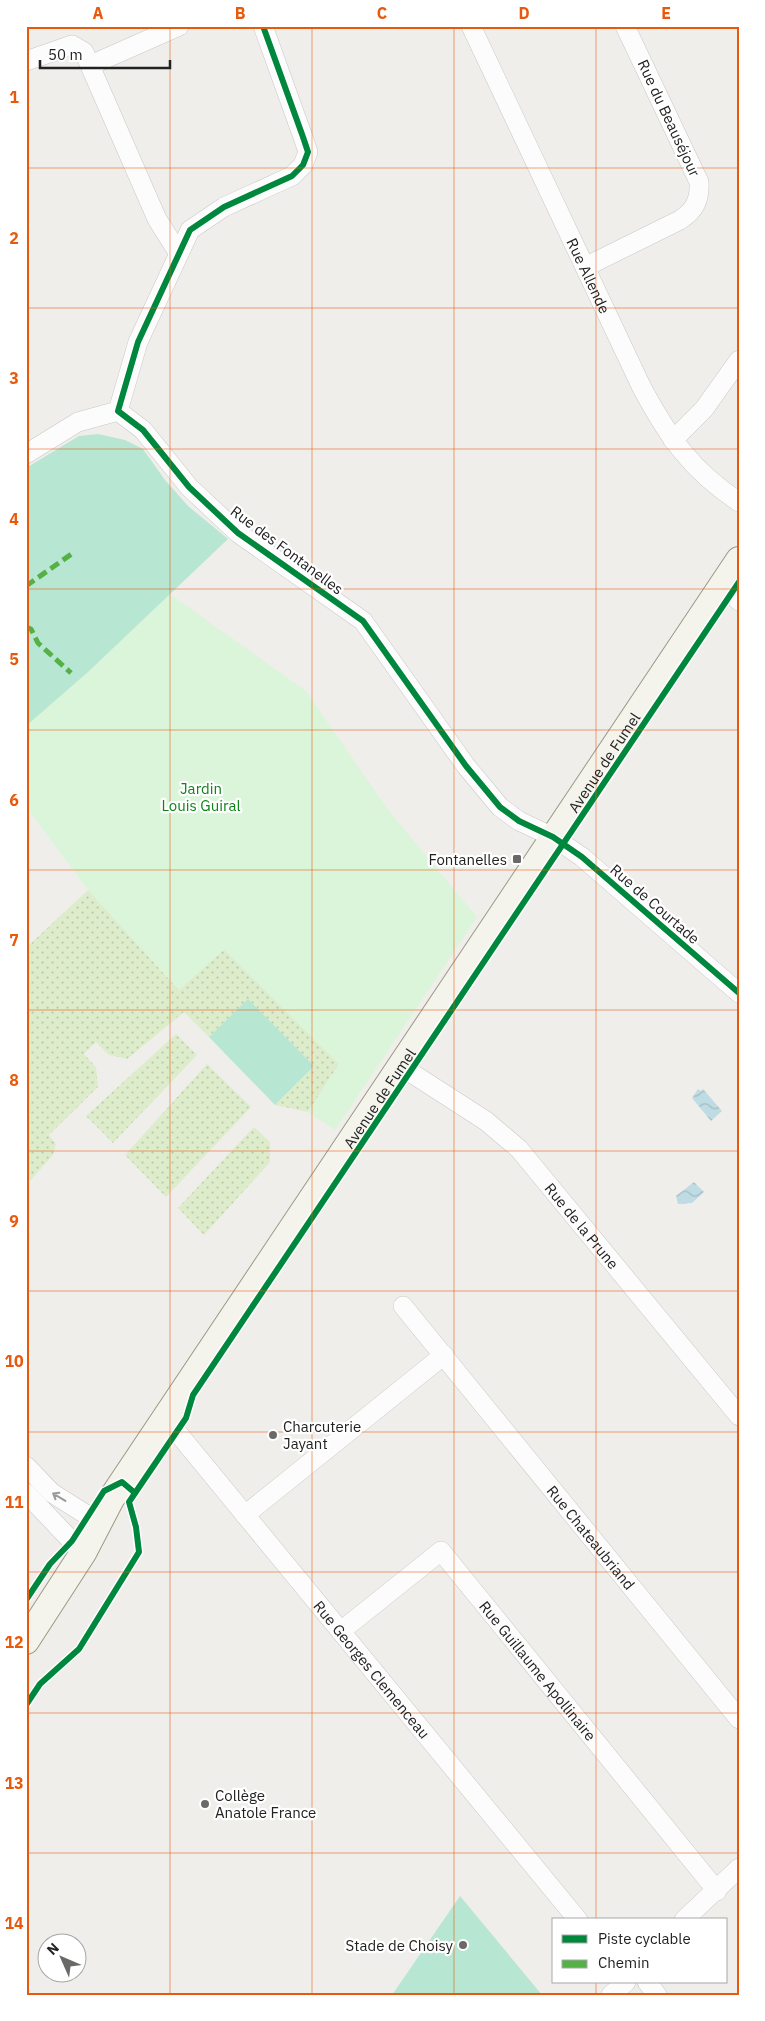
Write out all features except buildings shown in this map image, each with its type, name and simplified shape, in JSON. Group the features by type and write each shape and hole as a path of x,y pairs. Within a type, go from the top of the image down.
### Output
{"main road":[{"name":"Avenue de Fumel","path":"26,1641 83,1553 110,1499 399,1065 553,837 730,593 739,560"}],"street":[{"path":"91,65 179,26"},
{"path":"26,454 78,422 118,411 138,342 190,230 224,207 292,176 303,165 308,152 304,137 263,26"},
{"name":"Rue Allende","path":"471,26 642,388 673,440 700,473 739,502"},
{"name":"Rue du Beauséjour","path":"585,267 680,220 690,213 700,194 699,182 625,26"},
{"path":"26,61 72,45 84,52 157,219 179,254"},
{"path":"673,440 704,409 739,360"},
{"name":"Rue des Fontanelles","path":"118,411 143,430 189,487 238,533 363,621 466,766 500,807 520,821 553,837"},
{"name":"Rue de Courtade","path":"553,837 582,857 739,992"},
{"name":"Rue de la Prune","path":"399,1065 486,1121 519,1149 739,1416"},
{"name":"Rue Chateaubriand","path":"403,1306 739,1719"},
{"path":"245,1515 444,1355"},
{"name":"Rue Georges Clemenceau","path":"163,1420 177,1432 576,1918"},
{"path":"26,1466 52,1493 98,1522"},
{"path":"26,1493 83,1553"},
{"name":"Rue Guillaume Apollinaire","path":"341,1631 441,1551 717,1891"},
{"path":"686,1918 717,1891 739,1868"},
{"path":"611,1995 624,1984"},
{"path":"649,1984 657,1995"}],"green space":[{"path":"98,434 125,440 143,449 165,480 188,506 228,539 88,672 26,726 26,468 79,436"},
{"name":"Jardin Louis Guiral","path":"170,594 306,691 389,811 477,917 335,1130 308,1112 339,1064 224,950 179,990 88,890 26,807 26,726 88,672"},
{"path":"88,890 179,990 224,949 339,1064 308,1112 275,1105 314,1066 248,999 209,1037 184,1012 127,1059 109,1055 96,1042 84,1054 96,1067 98,1087 49,1135 56,1144 53,1155 30,1181 26,1181 26,948"},
{"path":"248,999 314,1066 275,1105 209,1037"},
{"path":"176,1034 197,1055 113,1143 86,1116"},
{"path":"207,1064 251,1107 166,1197 125,1155"},
{"path":"254,1127 270,1142 270,1162 204,1235 178,1208"},
{"name":"Stade de Choisy","path":"460,1896 542,1995 392,1995"}],"water":[{"path":"698,1089 701,1091 703,1089 722,1111 711,1121 692,1098"},
{"path":"694,1182 704,1192 692,1203 678,1204 676,1196"}],"marked path":[{"path":"26,586 73,553"},
{"path":"26,627 31,629 38,643 71,673"}],"cycle path":[{"path":"263,26 308,152 303,165 292,176 224,207 190,230 138,342 118,411 143,430 189,487 238,533 363,621 466,766 500,807 519,821 553,837 582,857 739,993"},
{"path":"26,1705 40,1684 79,1649 139,1552 136,1527 129,1502 186,1418 193,1395 739,582"},
{"path":"26,1600 50,1564 72,1541 104,1491 122,1482 135,1493"}],"place":[{"name":"Fontanelles","path":"517,859"},
{"name":"Charcuterie Jayant","path":"273,1435"},
{"name":"Collège Anatole France","path":"205,1804"},
{"name":"Stade de Choisy","path":"463,1945"}]}
